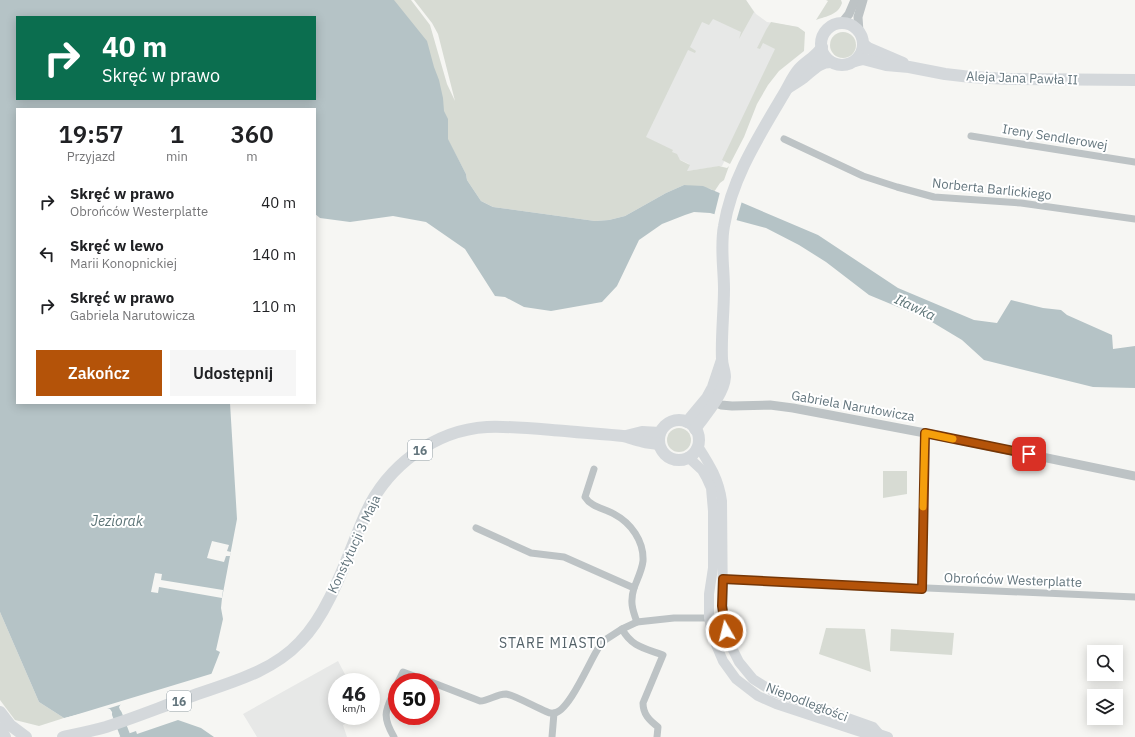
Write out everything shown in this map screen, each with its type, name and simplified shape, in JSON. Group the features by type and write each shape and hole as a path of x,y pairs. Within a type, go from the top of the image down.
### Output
{"main road":[{"path":"789,86 802,79 818,65 825,62 843,65 855,61 862,50 863,44 859,32 850,25 840,24 831,27 827,31 822,41 822,47 827,58 831,62"},
{"name":"Aleja Jana Pawła II","path":"863,44 868,48 909,67"},
{"path":"691,426 721,389 725,377 722,359 724,295 722,240 724,226 735,186 752,148 795,74 818,53 822,47"},
{"name":"Aleja Jana Pawła II","path":"855,61 863,59 886,65 909,67 945,74 986,78 1135,80"},
{"path":"679,420 691,426 699,440 698,446 694,453 688,458 681,460 667,456 662,451 660,438 665,426 671,422 679,420"},
{"name":"Konstytucji 3 Maja","path":"63,737 134,717 259,671 283,657 296,646 312,628 323,610 366,512 389,476 421,449 434,442 461,431 487,427 540,429 625,436 642,441 660,438"},
{"name":"Niepodległości","path":"698,446 716,476 720,487 722,502 723,618 727,636 745,671 762,685 788,698 873,728 884,736"},
{"name":"Niepodległości","path":"688,458 702,470 711,488 712,568 709,594 709,618 714,640 723,661 736,679 758,696 776,704 870,735 884,736"},
{"path":"0,712 10,725 26,737"},
{"name":"Konstytucji 3 Maja","path":"84,737 106,726"},
{"path":"0,728 5,737"}],"street":[{"path":"840,24 849,14 855,0"},
{"path":"859,32 858,17 863,0"},
{"name":"Ireny Sendlerowej","path":"971,136 1135,162"},
{"name":"Norberta Barlickiego","path":"784,139 863,176 896,187 934,196 1021,203 1135,219"},
{"name":"Gabriela Narutowicza","path":"711,400 732,406 770,405 793,408 925,433 1135,476"},
{"path":"922,589 925,433"},
{"path":"594,469 585,497 589,503 615,514 634,530 641,545 643,562 634,588 631,604 637,622"},
{"path":"476,528 531,553 564,557 634,588"},
{"name":"Obrońców Westerplatte","path":"723,579 922,589 1135,597"},
{"path":"440,686 480,701 487,701 500,695 507,694 546,712 554,713 560,711 571,699 599,647 605,640 622,629 637,622 674,618 723,618"},
{"path":"622,629 632,643 662,655 643,703 643,711 649,720 658,727 657,737"},
{"path":"388,705 385,712 387,726 394,737"},
{"path":"552,737 554,713"}],"shaded area":[{"path":"357,0 411,0 430,25 447,84 455,101 438,34 432,23 414,0 746,0 754,12 739,39 741,32 713,19 709,25 702,22 690,47 696,51 695,53 688,50 646,137 673,150 672,152 677,154 680,160 690,165 687,171 719,166 727,168 729,166 724,180 714,192 711,189 684,185 666,193 625,216 609,220 595,221 493,207 481,201 467,180 466,174 448,140"},
{"path":"707,0 746,0 756,14 767,22 798,27 753,102 722,166 687,171 689,164 638,140"},
{"path":"826,0 841,0 842,3 835,13 816,20 828,1"},
{"path":"771,22 798,27 805,32 804,51 779,71 768,85 757,104 744,137 730,164 722,160 775,49 763,43 760,49 757,48"},
{"path":"843,32 852,36 856,45 852,54 843,58 834,54 830,45 834,36"},
{"path":"679,428 688,431 691,440 688,449 679,452 670,449 667,440 670,431"},
{"path":"883,471 907,471 907,494 883,498"},
{"path":"0,612 39,702 64,718 39,726 15,720 0,700"},
{"path":"826,628 865,629 871,672 819,654"},
{"path":"891,629 954,633 952,655 890,651"},
{"path":"338,661 344,673 328,673 328,725 343,725 347,737 257,737 243,714"}],"water":[{"name":"Jeziorak","path":"0,0 394,0 427,41 439,80 444,111 448,119 448,139 466,174 467,180 481,201 493,207 595,221 609,220 625,216 666,193 684,185 703,186 818,235 898,288 974,320 997,323 1011,300 1043,308 1061,310 1067,315 1112,335 1113,349 1135,346 1135,388 1093,387 984,360 962,340 927,319 869,295 826,262 799,245 766,228 710,213 694,212 685,215 662,224 639,240 617,286 602,302 551,311 524,307 505,297 495,296 465,249 426,222 393,216 350,222 320,218 316,215 316,108 16,108 16,404 230,404 237,519 222,598 221,608 223,619 216,650 220,652 211,675 122,702 119,707 121,713 114,715 110,709 105,708 64,718 39,702 0,612"},
{"path":"178,720 201,728 214,737 119,737 136,731 137,734"}],"pier":[{"path":"720,192 742,201 736,222 714,216"},
{"path":"212,541 229,545 227,551 231,552 230,556 226,556 224,562 207,558"},
{"path":"155,573 162,574 161,580 223,590 222,598 159,587 158,593 151,592"},
{"path":"214,673 212,676 94,713 64,720 62,719"}],"waterway":[{"path":"117,714 125,735"}],"slow traffic":[{"path":"923,507 925,433 953,439"}],"district":[{"name":"STARE MIASTO","path":"553,643"}],"route":[{"path":"726,631 722,606 723,579 922,589 925,433 1029,454"}],"water label":[{"name":"Iławka","path":"915,307"}]}
